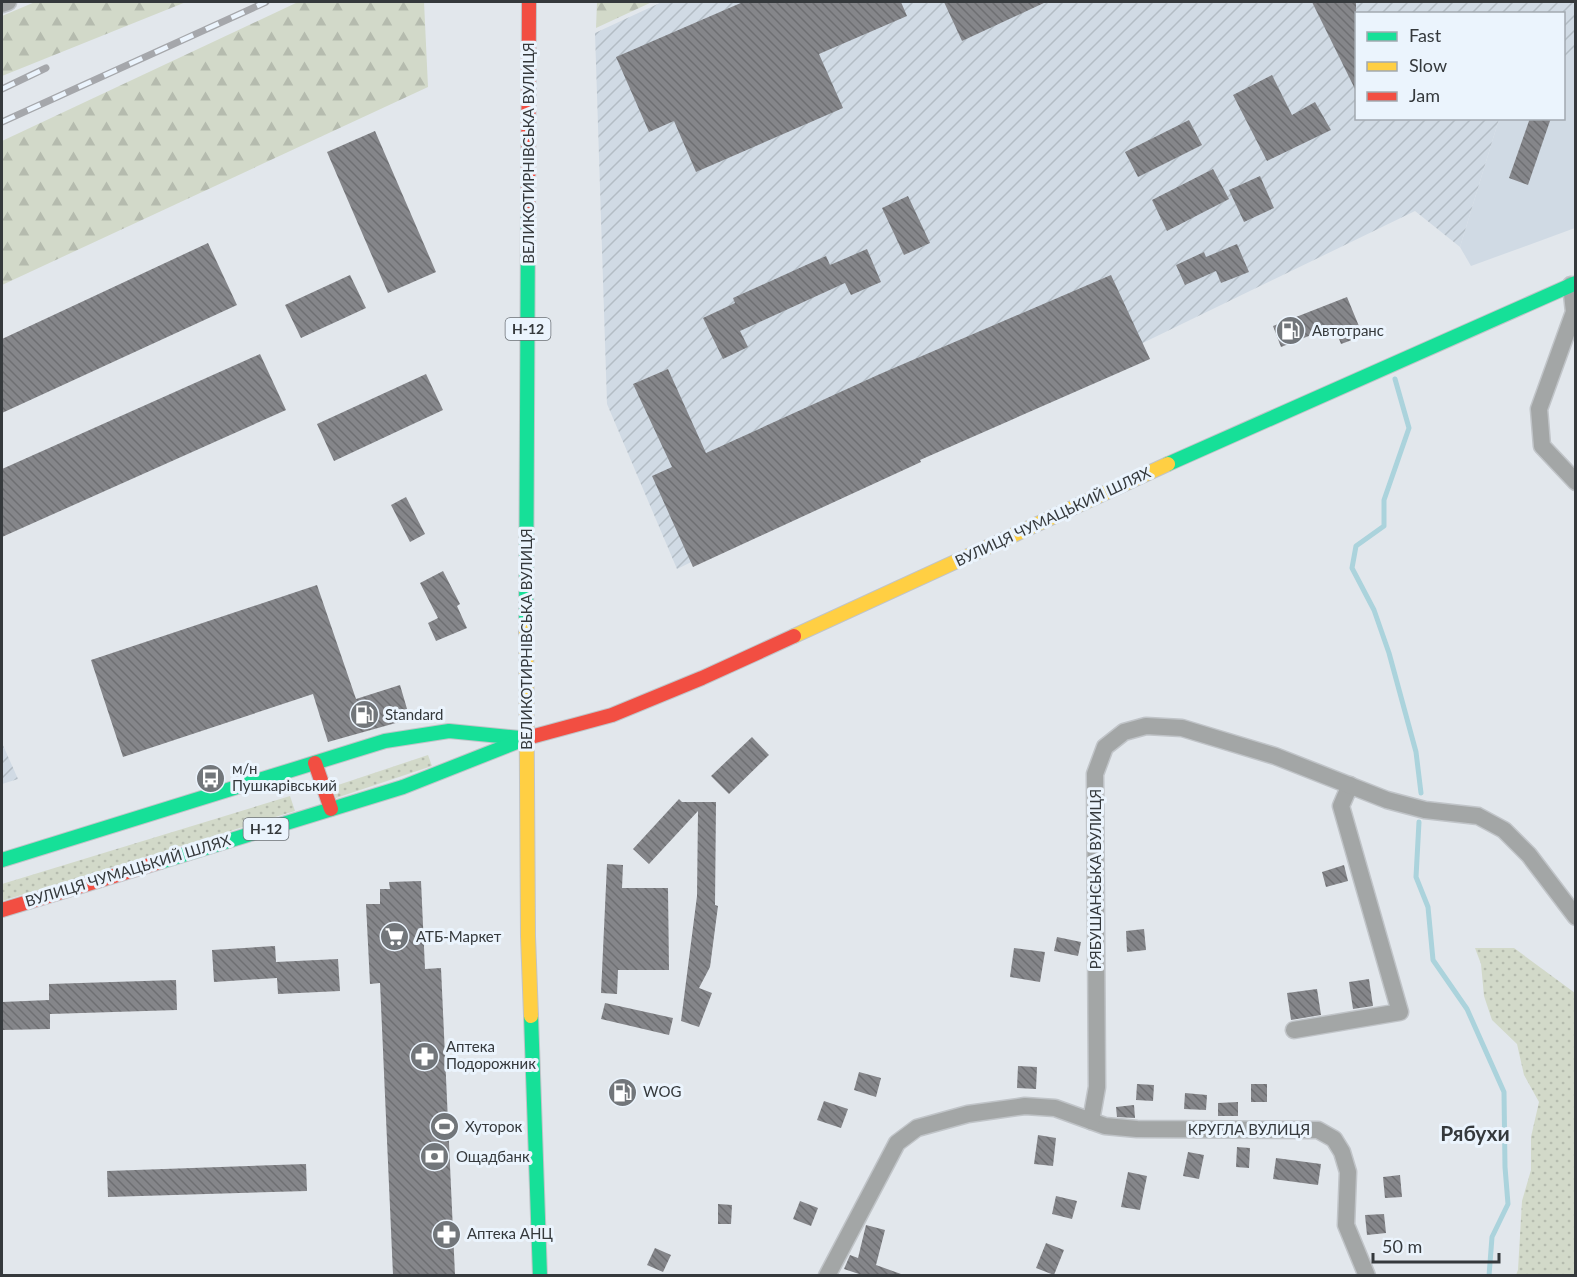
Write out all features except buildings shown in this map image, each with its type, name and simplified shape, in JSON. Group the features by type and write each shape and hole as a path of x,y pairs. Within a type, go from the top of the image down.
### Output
{"main road":[{"name":"ВЕЛИКОТИРНІВСЬКА ВУЛИЦЯ","path":"529,2 528,957 540,1275"},
{"name":"ВУЛИЦЯ ЧУМАЦЬКИЙ ШЛЯХ","path":"2,910 403,787 527,738 612,715 702,678 1147,473 1573,284"},
{"name":"ВУЛИЦЯ ЧУМАЦЬКИЙ ШЛЯХ","path":"2,860 385,741 449,731 527,738"},
{"path":"315,763 331,809"}],"street":[{"path":"2,4 8,2"},
{"path":"1573,284 1574,312 1539,409 1542,446 1575,482"},
{"name":"РЯБУШАНСЬКА ВУЛИЦЯ","path":"1091,1121 1097,1087 1095,774 1105,747 1124,732 1146,726 1182,728 1275,756 1387,800 1425,810 1478,816 1504,830 1529,855 1575,917"},
{"path":"1294,1030 1400,1012 1341,806 1350,785"},
{"path":"827,1275 897,1143 917,1128 968,1114 1025,1106 1055,1108 1091,1121"},
{"name":"КРУГЛА ВУЛИЦЯ","path":"1091,1121 1105,1126 1137,1129 1318,1130 1334,1139 1342,1152 1348,1172 1346,1225 1367,1275"}],"shaded area":[{"path":"662,2 1576,2 1575,60 1565,60 1565,12 1355,12 1355,120 1499,120 1460,247 1415,211 677,569 607,404 595,33"},
{"path":"1565,60 1575,60 1575,228 1471,266 1460,247 1499,120 1565,120"},
{"path":"2,743 18,779 2,784"}],"green space":[{"path":"35,2 186,2 2,76 2,16"},
{"path":"298,2 424,2 428,87 2,285 2,141"},
{"path":"597,2 652,2 596,28"},
{"path":"428,755 432,766 336,798 332,787"},
{"path":"290,796 295,811 2,901 2,884"},
{"path":"1475,948 1514,948 1575,993 1575,1275 1516,1275 1522,1201 1531,1170 1531,1137 1539,1102 1524,1075 1517,1044 1492,1020 1484,996 1481,964"}],"waterway":[{"path":"1395,379 1409,428 1384,500 1384,526 1356,546 1352,568 1374,610 1389,653 1416,752 1421,793"},
{"path":"1419,822 1416,877 1428,907 1433,960 1467,1009 1504,1092 1508,1204 1492,1237 1489,1276"}],"railway":[{"path":"2,122 266,2"},
{"path":"2,89 46,68"}],"traffic: fast":[{"path":"526,625 528,211"},
{"path":"1168,464 1576,283"},
{"path":"2,860 385,741 449,731 520,738"},
{"path":"160,862 403,787 527,738"},
{"path":"531,1016 540,1276"}],"traffic: slow":[{"path":"794,636 1168,464"},
{"path":"526,625 528,936 531,1016"}],"traffic: jam":[{"path":"528,211 529,2"},
{"path":"527,738 612,715 702,678 794,636"},
{"path":"315,763 331,809"},
{"path":"2,910 160,862"}],"place":[{"name":"Автотранс","path":"1291,331"},
{"name":"Standard","path":"364,715"},
{"name":"м/н Пушкарівський","path":"211,778"},
{"name":"АТБ-Маркет","path":"395,937"},
{"name":"Аптека Подорожник","path":"425,1056"},
{"name":"WOG","path":"622,1092"},
{"name":"Хуторок","path":"444,1127"},
{"name":"Ощадбанк","path":"435,1157"},
{"name":"Аптека АНЦ","path":"446,1234"}],"district":[{"name":"Рябухи","path":"1475,1134"}]}
